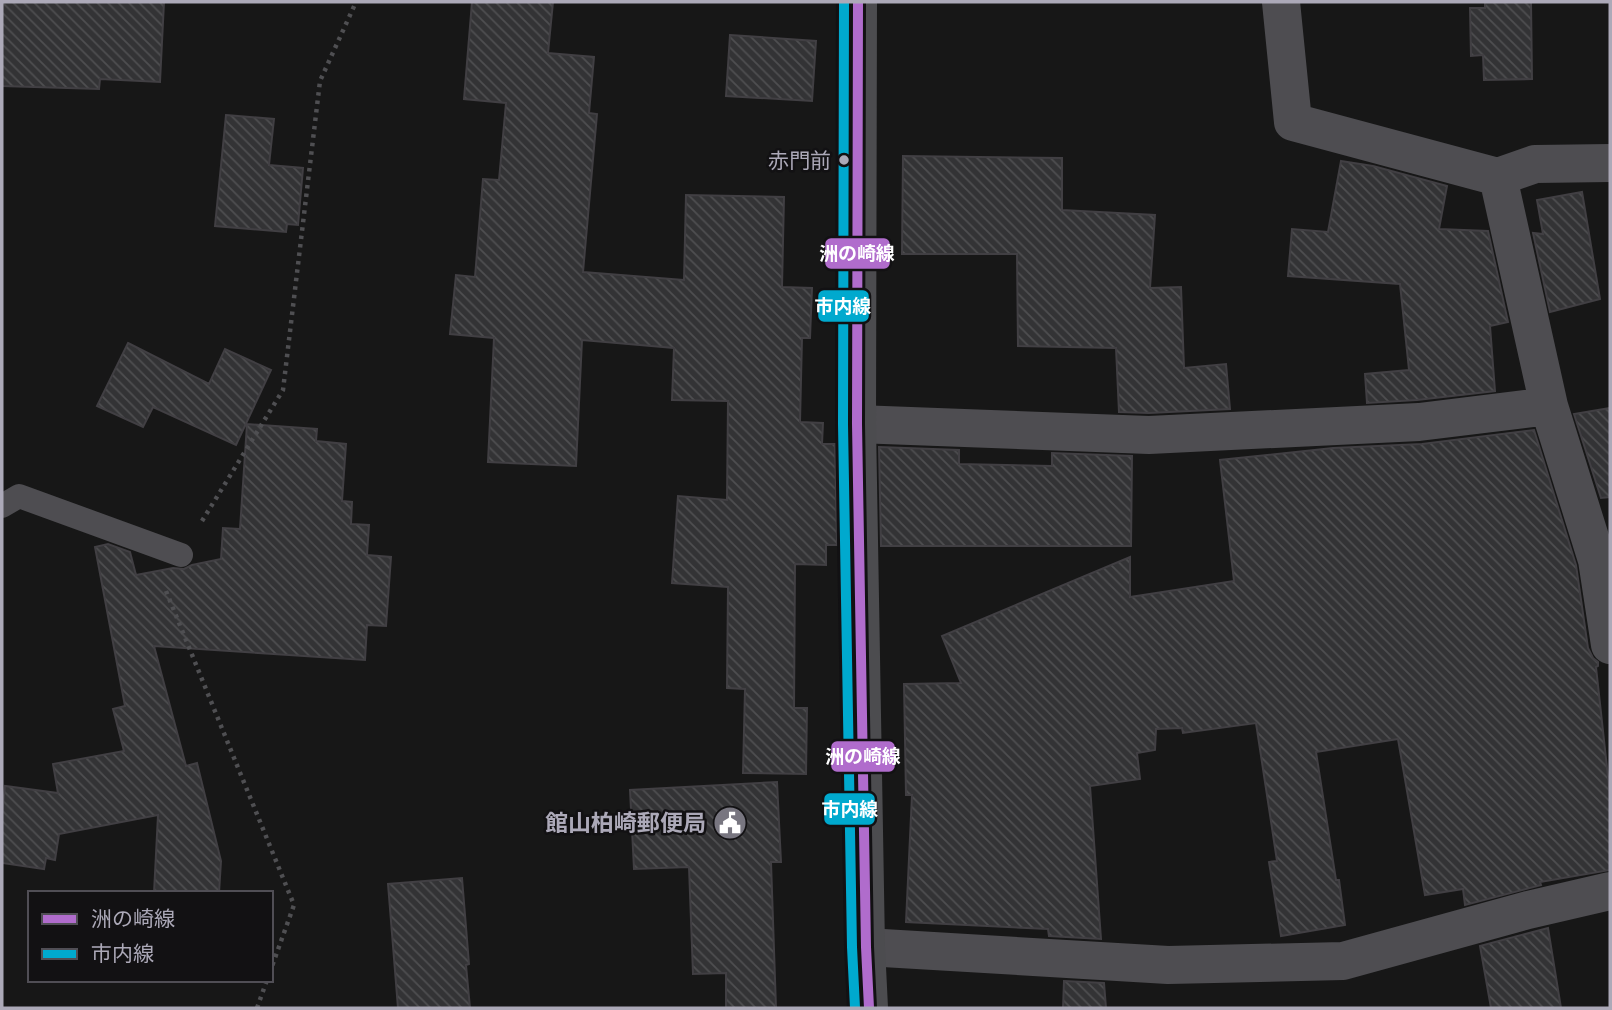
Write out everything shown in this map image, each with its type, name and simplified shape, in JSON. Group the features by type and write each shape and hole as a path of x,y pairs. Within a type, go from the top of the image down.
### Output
{"main road":[{"path":"858,2 857,424 869,1008"}],"street":[{"path":"1281,2 1293,121 1498,177 1535,164 1610,163"},
{"path":"1498,177 1549,405 1597,561 1610,645"},
{"path":"857,424 1149,436 1419,422 1549,405"},
{"path":"866,947 1168,965 1343,961 1610,891"}],"lane":[{"path":"2,506 19,496 181,555"}],"path":[{"path":"273,963 293,905 163,585 284,390 320,81 356,2"},
{"path":"257,1008 266,982"}],"building":[{"path":"2,2 164,2 160,82 100,79 99,89 2,86"},
{"path":"472,2 553,2 548,53 594,57 589,113 597,114 583,272 684,280 686,195 784,197 782,287 812,288 810,338 802,338 800,422 823,423 822,444 835,444 837,545 826,545 826,565 795,564 794,708 807,708 806,774 743,773 745,689 727,688 728,587 672,583 678,496 727,500 728,401 672,400 674,348 582,340 576,466 488,462 494,338 450,334 456,275 475,277 483,179 499,180 506,103 464,99"},
{"path":"1485,2 1531,2 1532,79 1484,80 1483,55 1471,56 1470,8 1485,8"},
{"path":"730,35 816,41 812,101 726,96"},
{"path":"226,115 274,119 269,165 303,168 298,225 287,224 286,232 215,226"},
{"path":"903,156 1062,158 1062,210 1155,215 1150,288 1181,287 1184,368 1226,364 1230,409 1119,412 1116,348 1018,346 1017,254 902,254"},
{"path":"1341,161 1373,166 1447,186 1439,229 1488,231 1508,322 1490,326 1495,391 1367,403 1365,374 1409,370 1400,284 1288,276 1292,229 1328,232"},
{"path":"1582,192 1600,299 1550,312 1533,233 1543,234 1537,200"},
{"path":"128,343 209,384 225,349 271,370 236,445 153,407 143,427 97,406"},
{"path":"1610,408 1610,497 1601,498 1574,414"},
{"path":"247,424 317,429 316,441 346,444 342,501 352,502 351,524 369,525 367,555 391,557 386,626 367,625 365,660 154,646 186,766 197,763 221,861 219,891 154,891 158,815 59,834 55,860 46,858 44,869 2,863 5,786 58,793 53,764 124,751 113,709 125,706 95,547 108,544 130,552 136,575 173,568 184,569 221,559 223,528 240,529"},
{"path":"1534,430 1576,565 1588,648 1598,662 1596,667 1610,795 1610,870 1540,882 1541,885 1465,905 1463,889 1425,895 1398,739 1316,752 1345,925 1281,936 1269,862 1277,861 1256,723 1183,733 1182,728 1156,729 1155,750 1137,753 1140,779 1090,786 1101,939 1049,936 1048,929 906,922 912,795 906,795 904,684 961,683 942,636 1130,557 1130,597 1234,581 1220,460 1333,448 1422,444"},
{"path":"879,447 959,450 959,464 1052,466 1052,453 1132,456 1131,546 881,546"},
{"path":"777,782 781,862 771,862 776,1008 726,1008 726,973 693,974 689,867 634,869 630,790"},
{"path":"462,878 470,1008 398,1008 388,884"},
{"path":"1548,928 1561,1008 1491,1008 1480,946"},
{"path":"1064,981 1104,983 1106,1008 1063,1008"}],"transit line":[{"name":"市内線","path":"844,2 843,424 855,1008"},
{"name":"洲の崎線","path":"858,2 857,424 869,1008"}],"place":[{"name":"赤門前","path":"844,160"},
{"name":"館山柏崎郵便局","path":"730,823"}]}
